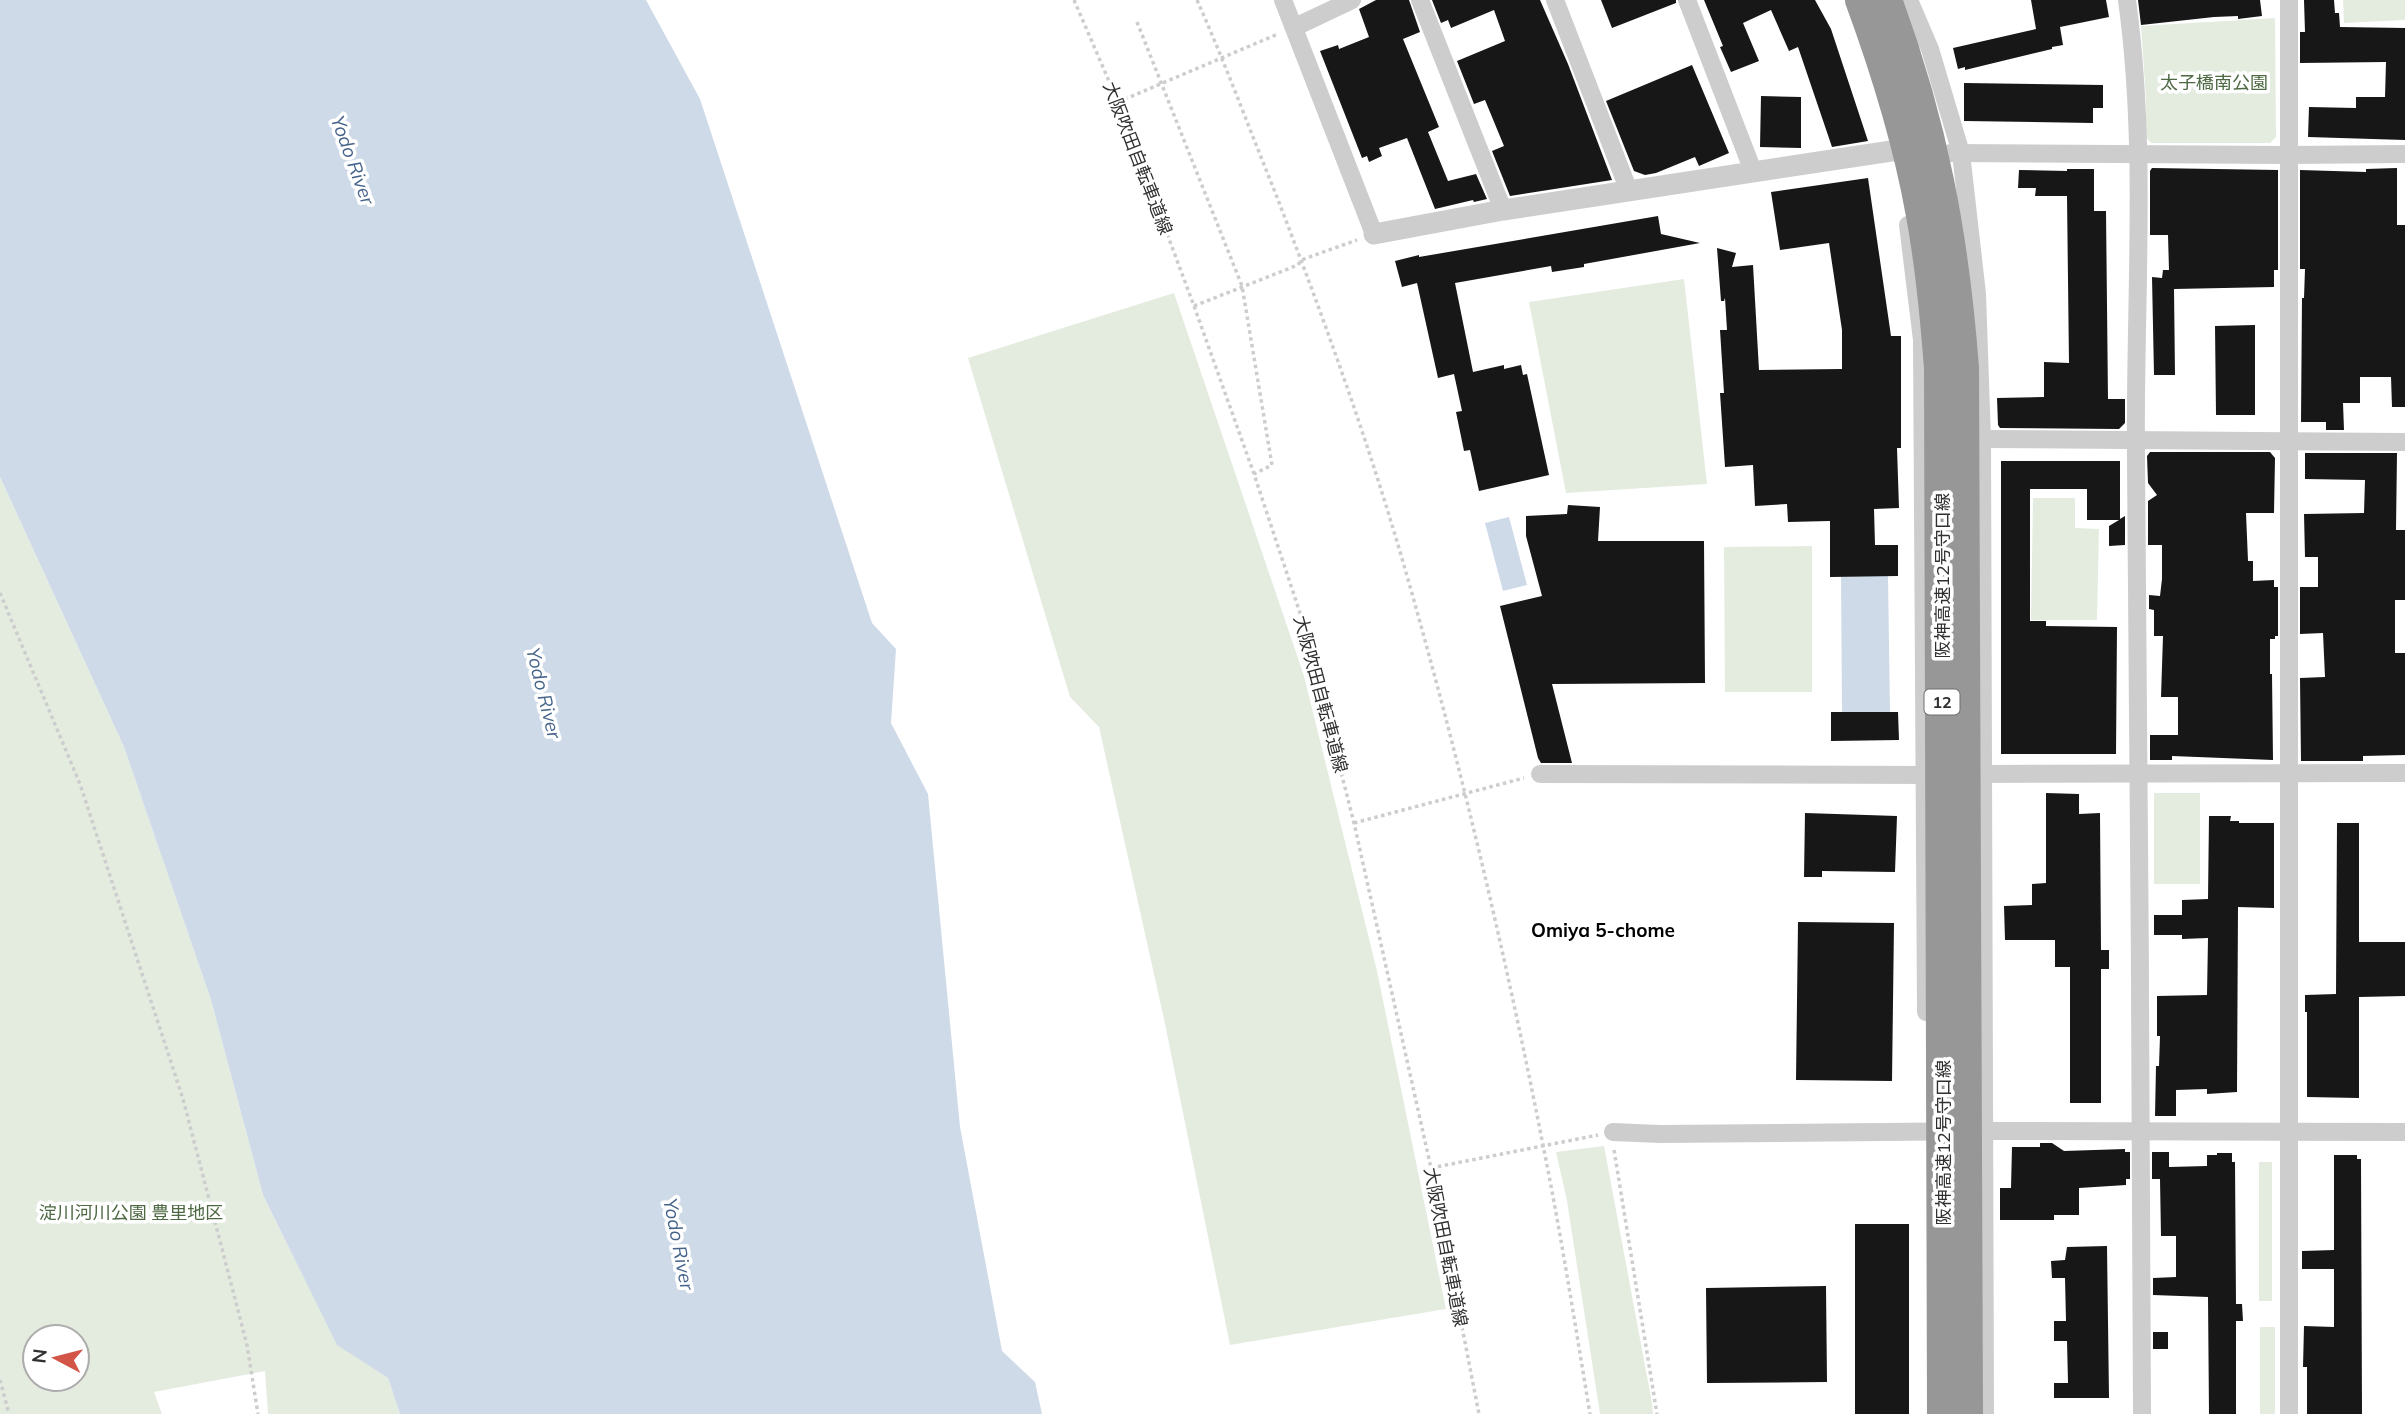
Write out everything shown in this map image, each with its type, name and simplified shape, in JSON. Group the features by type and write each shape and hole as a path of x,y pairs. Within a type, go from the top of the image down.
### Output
{"highway":[{"name":"阪神高速12号守口線","path":"1861,0 1894,95 1921,209 1929,258 1940,369 1943,1414"},
{"name":"阪神高速12号守口線","path":"1886,0 1917,89 1944,204 1959,304 1964,368 1967,1414"}],"street":[{"path":"1283,0 1374,234 1503,210 1898,150 1961,153 2405,154"},
{"path":"1295,27 1352,0"},
{"path":"1420,0 1503,210"},
{"path":"1555,0 1629,191"},
{"path":"1687,0 1753,171"},
{"path":"1846,0 1868,51 1898,150 1922,340 1928,1414"},
{"path":"1909,0 1930,49 1961,153 1977,294 1982,439 1984,1414"},
{"path":"2127,0 2135,59 2138,153 2136,440 2142,1414"},
{"path":"2289,0 2289,1414"},
{"path":"1982,439 2405,442"},
{"path":"1540,774 2405,773"},
{"path":"1614,1132 2405,1132"}],"path":[{"name":"大阪吹田自転車道線","path":"1074,0 1118,102 1194,306 1255,474 1302,618 1354,823 1431,1168 1479,1414"},
{"path":"1197,0 1301,260 1354,409 1400,553 1464,794 1543,1145 1590,1414"},
{"path":"1137,22 1242,286 1272,466 1255,474"},
{"path":"1118,102 1295,27"},
{"path":"1194,306 1298,265 1301,260 1374,234"},
{"path":"0,593 80,784 183,1099 247,1345 258,1414"},
{"path":"1354,823 1540,774"},
{"path":"1431,1168 1614,1132"},
{"path":"1624,1148 1614,1149 1657,1414"},
{"path":"0,1380 9,1414"}],"green space":[{"path":"2343,0 2405,0 2405,20 2344,23"},
{"name":"太子橋南公園","path":"2275,18 2276,137 2270,143 2151,143 2146,137 2141,26"},
{"path":"1684,279 1707,484 1566,493 1529,302"},
{"path":"1174,293 1304,676 1377,971 1446,1309 1230,1345 1164,1019 1099,727 1070,697 968,358"},
{"name":"淀川河川公園 豊里地区","path":"0,477 124,747 211,1000 263,1195 337,1344 388,1378 400,1414 268,1414 265,1371 154,1392 162,1414 0,1414"},
{"path":"2033,498 2075,498 2075,528 2099,529 2097,620 2031,620"},
{"path":"1812,546 1812,692 1725,692 1724,547"},
{"path":"2154,793 2200,793 2200,884 2154,884"},
{"path":"1604,1146 1653,1414 1600,1414 1567,1201 1556,1152"},
{"path":"2259,1162 2272,1162 2272,1301 2259,1301"},
{"path":"2260,1327 2275,1327 2275,1414 2260,1414"}],"water":[{"name":"Yodo River","path":"0,0 646,0 700,99 872,623 896,649 891,723 928,794 960,1127 1002,1351 1035,1382 1042,1414 400,1414 388,1378 337,1345 263,1195 211,1000 124,747 0,477"},
{"path":"1509,517 1527,585 1503,591 1485,523"},
{"path":"1841,576 1888,576 1890,712 1842,712"}],"building":[{"path":"1376,0 1409,0 1420,32 1403,39 1439,127 1428,132 1448,181 1476,174 1487,199 1435,209 1407,138 1379,148 1382,156 1369,162 1367,156 1362,158 1320,51 1338,45 1339,49 1369,37 1359,9"},
{"path":"1432,0 1540,0 1568,64 1612,180 1510,196 1492,151 1504,146 1485,100 1474,104 1457,61 1505,41 1494,10 1451,28 1448,20 1441,23"},
{"path":"1601,0 1676,0 1676,3 1612,28"},
{"path":"1704,0 1815,0 1831,29 1868,141 1832,147 1798,47 1789,51 1771,10 1743,23 1759,61 1731,72"},
{"path":"2031,0 2106,0 2109,17 2060,27 2063,45 2052,49 1965,70 1965,67 1958,69 1953,48 2036,29"},
{"path":"2138,0 2260,0 2262,16 2238,19 2238,16 2214,17 2141,25"},
{"path":"2304,0 2334,0 2340,27 2405,28 2405,140 2308,137 2309,107 2356,108 2356,97 2385,97 2386,62 2300,63 2300,32 2305,32"},
{"path":"1692,65 1729,153 1699,166 1695,157 1656,173 1645,175 1634,171 1606,101"},
{"path":"1964,83 2103,85 2103,108 2093,108 2093,123 1964,121"},
{"path":"1761,96 1801,97 1801,148 1760,147"},
{"path":"2152,168 2278,170 2278,270 2274,270 2274,287 2174,289 2175,375 2154,375 2152,277 2162,278 2163,270 2169,270 2168,235 2150,235"},
{"path":"2397,168 2397,225 2405,225 2405,407 2392,407 2391,377 2360,377 2360,403 2343,403 2344,430 2326,430 2326,422 2301,422 2302,298 2305,269 2300,269 2300,170 2366,172 2366,169"},
{"path":"2094,169 2094,211 2106,211 2108,399 2125,399 2125,423 2119,429 2000,428 1997,398 2044,397 2044,362 2069,363 2067,196 2035,196 2036,188 2018,188 2019,170"},
{"path":"1868,178 1891,336 1901,336 1901,448 1897,448 1899,508 1874,509 1875,545 1898,545 1898,576 1830,577 1830,521 1788,522 1787,504 1755,506 1753,465 1725,467 1720,393 1724,393 1720,330 1727,330 1725,298 1721,301 1717,248 1736,253 1732,267 1753,265 1759,370 1842,369 1842,330 1829,243 1780,250 1771,192"},
{"path":"1658,216 1661,234 1700,243 1584,264 1584,267 1552,272 1551,266 1455,283 1473,372 1504,365 1504,369 1521,365 1523,375 1527,374 1549,475 1479,491 1470,450 1464,451 1456,412 1462,411 1454,374 1438,378 1417,283 1402,287 1395,261"},
{"path":"2255,325 2255,415 2216,415 2215,326"},
{"path":"2150,452 2270,452 2275,458 2274,513 2246,513 2248,561 2253,561 2253,581 2274,580 2274,587 2278,587 2278,636 2270,639 2273,760 2172,756 2172,760 2150,760 2150,735 2178,735 2178,697 2161,697 2163,636 2154,636 2154,610 2149,609 2149,595 2160,596 2162,579 2162,545 2148,545 2148,501 2157,495 2148,483 2147,456"},
{"path":"2305,453 2397,453 2396,530 2405,530 2405,600 2395,600 2395,653 2405,653 2405,755 2363,756 2363,761 2301,761 2300,678 2325,677 2323,633 2300,634 2300,587 2318,587 2318,557 2305,557 2304,514 2364,513 2365,480 2305,479"},
{"path":"2001,461 2120,461 2120,519 2125,516 2125,545 2109,546 2109,526 2119,520 2087,520 2087,489 2030,489 2030,621 2046,621 2046,626 2117,627 2116,754 2001,754"},
{"path":"1568,505 1600,507 1598,541 1704,541 1705,683 1552,684 1572,763 1541,763 1500,606 1542,596 1526,536 1526,516 1567,514"},
{"path":"1831,712 1898,712 1899,740 1831,741"},
{"path":"2046,793 2079,794 2079,814 2100,813 2101,950 2109,950 2109,969 2101,969 2101,1103 2070,1103 2070,967 2055,967 2055,940 2005,940 2004,906 2032,905 2032,884 2046,883"},
{"path":"1805,813 1897,816 1895,872 1822,871 1822,877 1804,877"},
{"path":"2209,816 2231,816 2230,821 2239,823 2274,823 2274,908 2238,907 2237,1092 2207,1094 2207,1089 2176,1090 2176,1116 2155,1116 2156,1066 2159,1066 2160,1036 2157,1036 2157,996 2207,995 2208,938 2182,939 2182,935 2154,935 2154,915 2182,915 2182,900 2208,899"},
{"path":"2337,823 2359,823 2359,942 2405,942 2405,996 2359,997 2359,1098 2307,1097 2305,995 2336,994"},
{"path":"1798,922 1894,923 1892,1081 1796,1080"},
{"path":"2040,1143 2052,1143 2064,1151 2125,1149 2125,1152 2130,1152 2130,1179 2126,1179 2126,1185 2079,1188 2079,1215 2054,1215 2054,1220 2000,1220 2000,1188 2011,1188 2012,1147 2040,1147"},
{"path":"2152,1152 2169,1152 2169,1167 2207,1166 2207,1155 2217,1153 2232,1153 2232,1162 2235,1162 2236,1304 2242,1304 2243,1321 2236,1321 2236,1414 2209,1414 2208,1297 2153,1295 2153,1278 2176,1277 2176,1236 2161,1236 2160,1179 2152,1179"},
{"path":"2334,1155 2357,1155 2357,1159 2361,1159 2362,1414 2307,1414 2307,1367 2303,1367 2304,1326 2334,1327 2334,1269 2302,1269 2302,1251 2334,1250"},
{"path":"1855,1224 1909,1224 1909,1414 1855,1414"},
{"path":"2107,1246 2109,1398 2054,1398 2054,1383 2068,1383 2067,1341 2054,1341 2054,1321 2066,1321 2065,1278 2052,1278 2051,1261 2065,1260 2067,1247"},
{"path":"1826,1286 1827,1382 1707,1383 1706,1288"},
{"path":"2153,1332 2168,1332 2168,1349 2153,1349"}],"district":[{"name":"Omiya 5-chome","path":"1603,930"}]}
